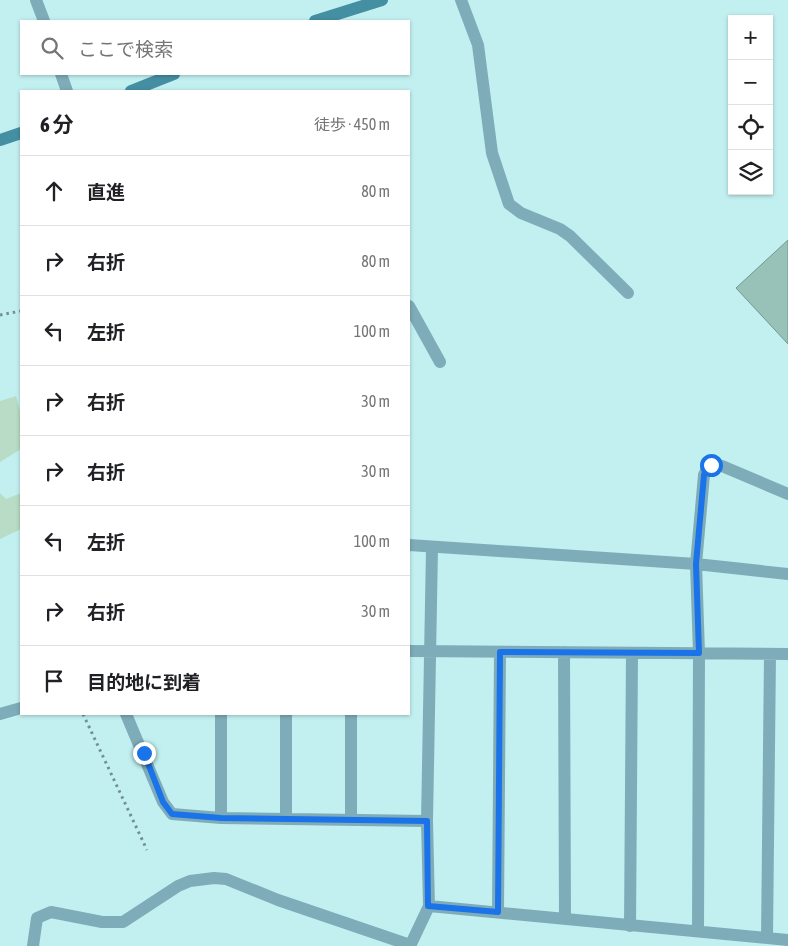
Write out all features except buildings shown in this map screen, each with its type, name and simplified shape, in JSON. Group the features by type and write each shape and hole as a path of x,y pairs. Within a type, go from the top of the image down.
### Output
{"street":[{"path":"36,0 44,20"},
{"path":"318,20 382,0"},
{"path":"460,0 478,45 492,153 509,204 520,213 560,229 570,236 628,292"},
{"path":"61,75 67,90"},
{"path":"134,90 171,75"},
{"path":"0,140 20,133"},
{"path":"410,308 440,362"},
{"path":"698,931 699,653 696,564 704,475 707,468 711,465 722,466 788,494"},
{"path":"410,545 696,564 788,574"},
{"path":"33,946 37,918 51,912 102,922 123,922 178,886 190,881 214,878 226,879 278,900 410,946 428,906 427,821 432,548"},
{"path":"410,651 788,654"},
{"path":"498,912 500,652"},
{"path":"564,652 565,918"},
{"path":"630,926 632,652"},
{"path":"767,938 770,654"},
{"path":"0,714 20,708"},
{"path":"126,715 163,802 172,814 221,818 427,821"},
{"path":"221,715 221,818"},
{"path":"286,715 286,818"},
{"path":"351,819 352,715"},
{"path":"428,906 788,940"}],"path":[{"path":"0,315 20,311"},
{"path":"83,715 147,850"}],"green space":[{"path":"16,396 20,411 20,450 0,462 0,401"},
{"path":"0,493 6,499 20,493 20,529 0,539"}],"route":[{"path":"144,753 163,802 172,814 221,818 427,821 428,906 498,912 500,652 699,653 696,564 704,475 707,468 711,465"}]}
